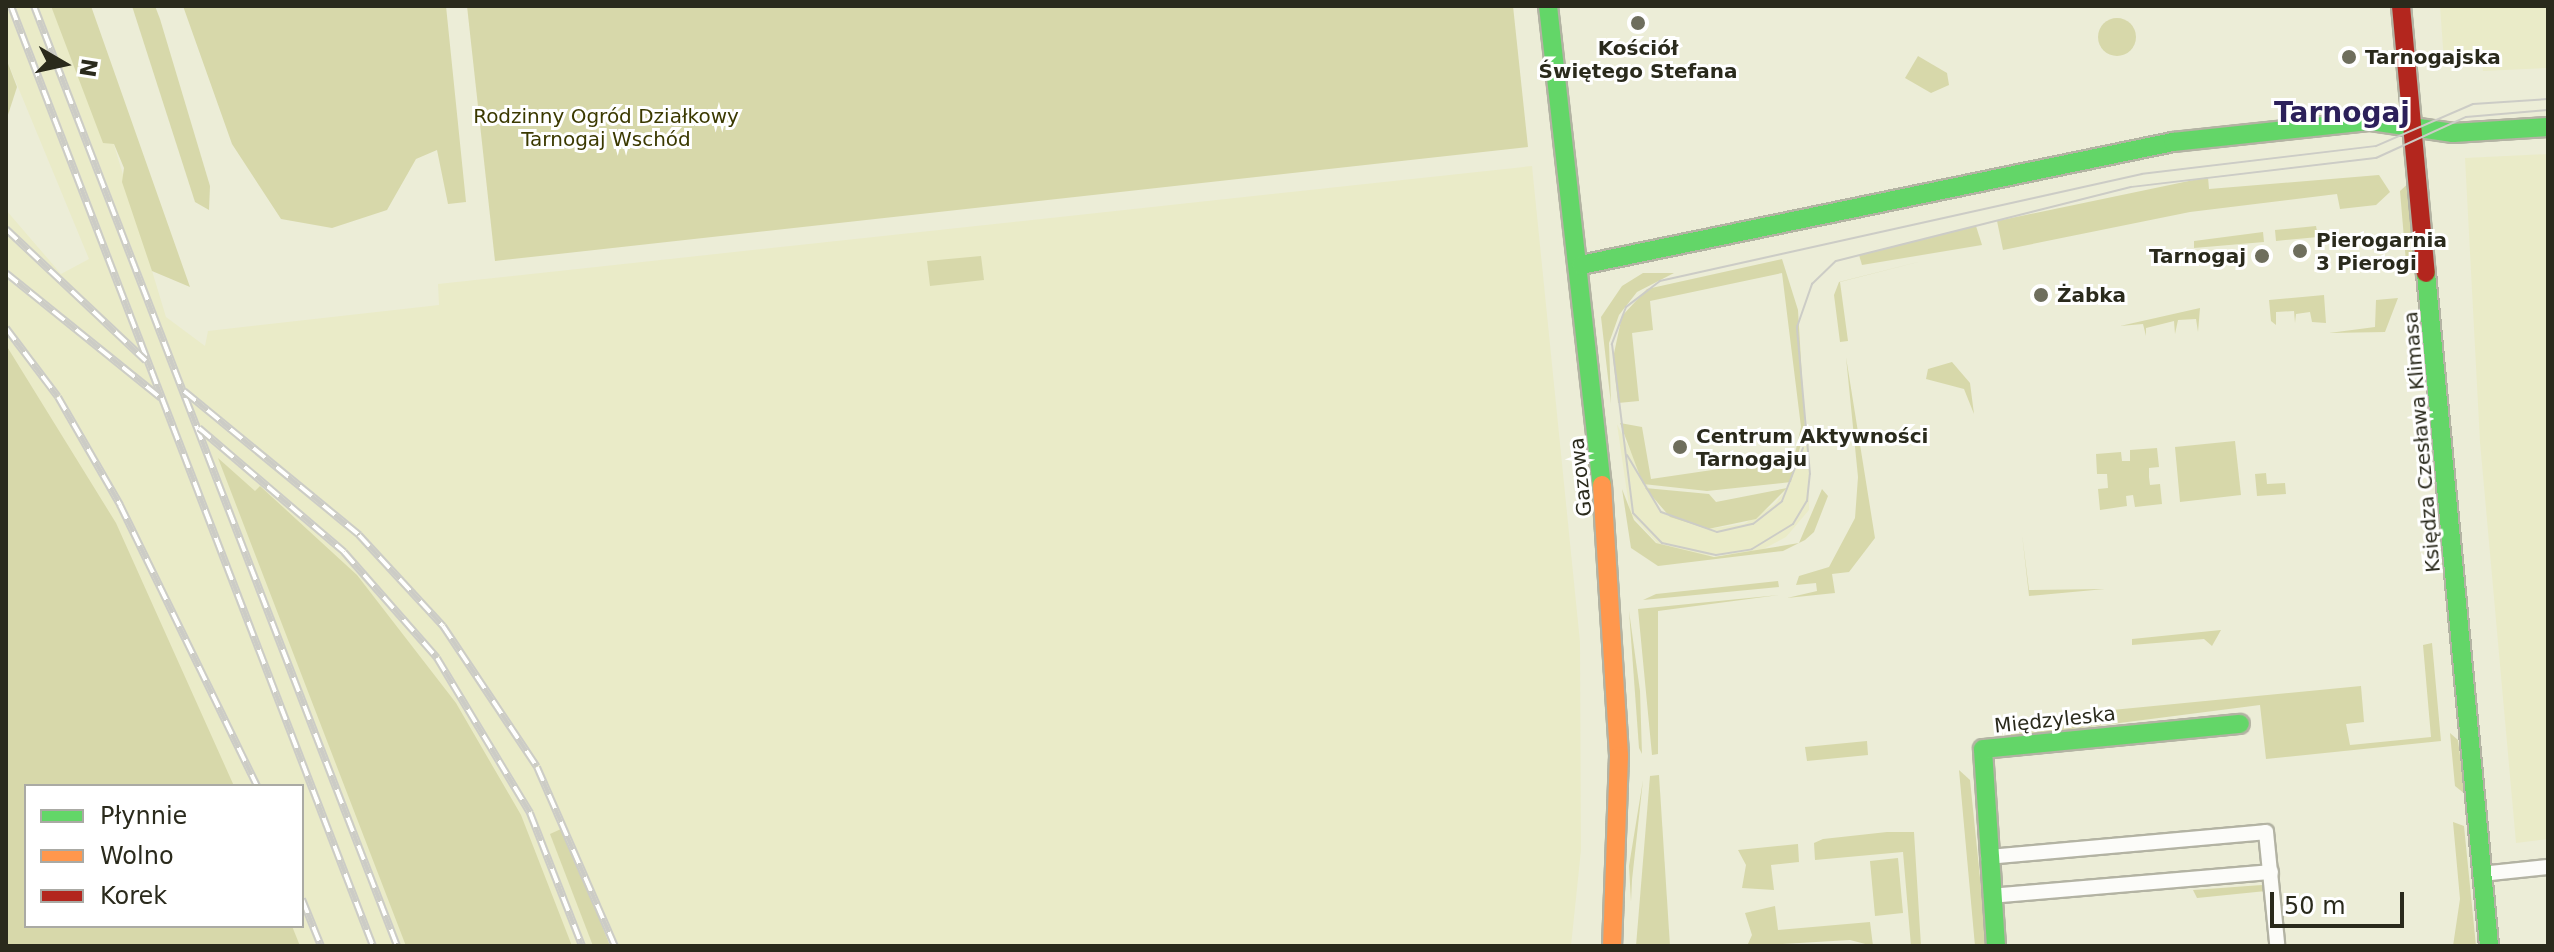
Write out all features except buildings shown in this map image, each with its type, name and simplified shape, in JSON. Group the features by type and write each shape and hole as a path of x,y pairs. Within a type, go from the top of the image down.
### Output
{"street":[{"name":"Gazowa","path":"1548,6 1581,265 1614,593 1619,756 1612,946"},
{"name":"Księdza Czesława Klimasa","path":"2401,6 2481,874"},
{"path":"1581,265 2114,152 2351,123 2414,128 2548,127"},
{"name":"Międzyleska","path":"1996,946 1983,749 2240,724"},
{"path":"1988,857 2266,832 2277,943"},
{"path":"2489,946 2481,874 2548,867"},
{"path":"1991,896 2271,872"}],"shaded area":[{"path":"6,6 72,6 166,317 205,346 208,331 439,305 438,284 1532,166 1580,642 1581,850 1571,946 165,946 158,928 304,928 304,784 96,784 6,479 6,210 61,274 89,259 6,58"},
{"path":"2440,6 2548,6 2548,68 2483,71 2481,58 2444,61"},
{"path":"2548,154 2548,839 2516,843 2480,442 2465,158"},
{"path":"1617,424 1660,510 1708,529 1744,524 1775,504 1791,482 1809,428 1809,510 1786,537 1756,553 1700,556 1657,543 1630,513"}],"green space":[{"path":"51,6 91,6 190,287 152,271 122,182 124,168 114,144 103,143"},
{"path":"132,6 155,6 160,19 210,186 209,210 195,202"},
{"path":"183,6 446,6 466,202 448,204 437,150 416,159 387,210 332,228 281,219 232,144"},
{"name":"Rodzinny Ogród Działkowy Tarnogaj Wschód","path":"467,6 1513,6 1528,147 495,261"},
{"path":"2117,18 2131,23 2136,37 2131,51 2117,56 2103,51 2098,37 2103,23"},
{"path":"1918,56 1947,73 1949,85 1931,93 1905,78"},
{"path":"6,58 17,87 6,121"},
{"path":"2379,175 2390,192 2376,205 2340,209 2337,194 2190,212 2003,250 1997,221 2208,177 2209,189"},
{"path":"2411,181 2416,254 2406,262 2400,191"},
{"path":"1976,226 1982,245 1862,265 1859,255"},
{"path":"2316,226 2318,237 2276,241 2275,230"},
{"path":"2263,232 2264,242 2194,248 2194,241"},
{"path":"981,256 984,280 930,286 927,261"},
{"path":"1782,259 1798,310 1805,428 1791,482 1707,491 1643,484 1620,423 1642,427 1651,479 1794,458 1801,427 1782,273 1650,301 1653,330 1632,333 1639,401 1618,403 1613,358 1622,316 1647,289"},
{"path":"1930,259 1840,282 1848,341 1840,342 1834,295 1839,282"},
{"path":"1643,273 1674,273 1637,292 1619,315 1609,343 1611,404 1601,317 1622,286"},
{"path":"2324,295 2326,323 2312,322 2310,312 2296,314 2295,323 2294,311 2276,312 2276,325 2271,321 2269,300"},
{"path":"2398,298 2385,332 2329,333 2375,327 2376,300"},
{"path":"2200,308 2198,332 2196,319 2178,320 2175,334 2174,321 2146,328 2146,336 2143,324 2120,326"},
{"path":"6,345 116,523 233,784 24,784 24,928 293,928 300,946 6,946"},
{"path":"1846,357 1875,538 1849,572 1832,574 1835,593 1787,598 1817,591 1816,583 1796,585 1799,576 1829,567 1855,518 1858,477"},
{"path":"1952,362 1970,383 1974,414 1964,389 1926,379 1928,369"},
{"path":"2235,441 2241,495 2180,502 2175,447"},
{"path":"2157,448 2159,467 2149,468 2149,477 2150,485 2160,484 2162,504 2135,507 2133,495 2126,496 2127,506 2100,510 2098,489 2108,488 2107,474 2097,474 2096,454 2121,452 2122,461 2130,461 2130,450"},
{"path":"218,458 255,491 260,486 357,575 456,703 521,815 572,946 406,946"},
{"path":"2266,473 2267,484 2285,483 2286,494 2257,496 2255,474"},
{"path":"1645,488 1709,494 1716,502 1787,488 1756,519 1708,529 1670,517"},
{"path":"1622,489 1634,520 1656,543 1714,557 1799,543 1783,551 1658,566 1631,548"},
{"path":"1822,489 1828,496 1814,532 1799,543"},
{"path":"2022,534 2029,590 2105,589 2029,596"},
{"path":"1778,581 1779,587 1643,600 1656,594"},
{"path":"1779,595 1658,611 1658,754 1652,755 1638,609"},
{"path":"1629,611 1640,691 1642,754 1639,748"},
{"path":"2221,630 2212,646 2204,639 2132,645 2132,639"},
{"path":"2432,643 2441,741 2266,759 2260,705 2011,737 2010,720 2361,686 2364,722 2346,724 2350,745 2431,737 2423,645"},
{"path":"2450,733 2458,740 2465,794 2455,786"},
{"path":"1867,741 1868,755 1807,761 1805,747"},
{"path":"1959,770 1970,780 1987,946 1975,946"},
{"path":"1659,775 1670,946 1636,946 1650,776"},
{"path":"1643,780 1632,880 1631,902 1629,866"},
{"path":"2453,822 2464,826 2476,946 2453,946 2460,899"},
{"path":"561,829 610,946 593,946 550,834"},
{"path":"1914,832 1921,946 1911,946 1903,852 1815,860 1814,843 1823,839"},
{"path":"1798,844 1799,862 1771,865 1774,890 1742,888 1746,865 1738,850"},
{"path":"1898,858 1903,913 1875,916 1870,861"},
{"path":"2262,885 2266,891 2197,898 2193,890"},
{"path":"1775,906 1778,930 1870,922 1873,946 1850,940 1747,946 1752,935 1745,913"}],"tram line":[{"path":"2548,99 2473,104 2376,146 2142,174 1660,281 1626,307 1612,344 1633,513 1662,543 1716,555 1752,549 1793,524 1807,501 1810,474 1797,327 1812,284 1836,261 2131,187 2376,158 2466,117 2548,110"},
{"path":"1627,455 1661,512 1717,532 1753,524 1782,501 1803,448"}],"railway":[{"path":"11,6 373,946"},
{"path":"34,6 397,946"},
{"path":"6,229 146,361"},
{"path":"6,273 161,398"},
{"path":"6,328 58,397 120,505 256,784"},
{"path":"184,391 359,535 443,626 537,767 615,946"},
{"path":"199,428 344,552 437,658 530,813 582,946"},
{"path":"304,904 321,946"}],"traffic: fast":[{"path":"1548,6 1602,485"},
{"path":"1581,265 2173,142 2371,121 2453,133 2548,127"},
{"path":"2426,273 2489,946"},
{"path":"1996,946 1983,749 2240,724"}],"traffic: slow":[{"path":"1602,485 1619,756 1612,946"}],"traffic: jam":[{"path":"2401,6 2426,273"}],"place":[{"name":"Kościół Świętego Stefana","path":"1638,23"},
{"name":"Tarnogajska","path":"2349,57"},
{"name":"Pierogarnia 3 Pierogi","path":"2300,251"},
{"name":"Tarnogaj","path":"2262,256"},
{"name":"Żabka","path":"2041,295"},
{"name":"Centrum Aktywności Tarnogaju","path":"1680,447"}],"district":[{"name":"Tarnogaj","path":"2342,113"}]}
